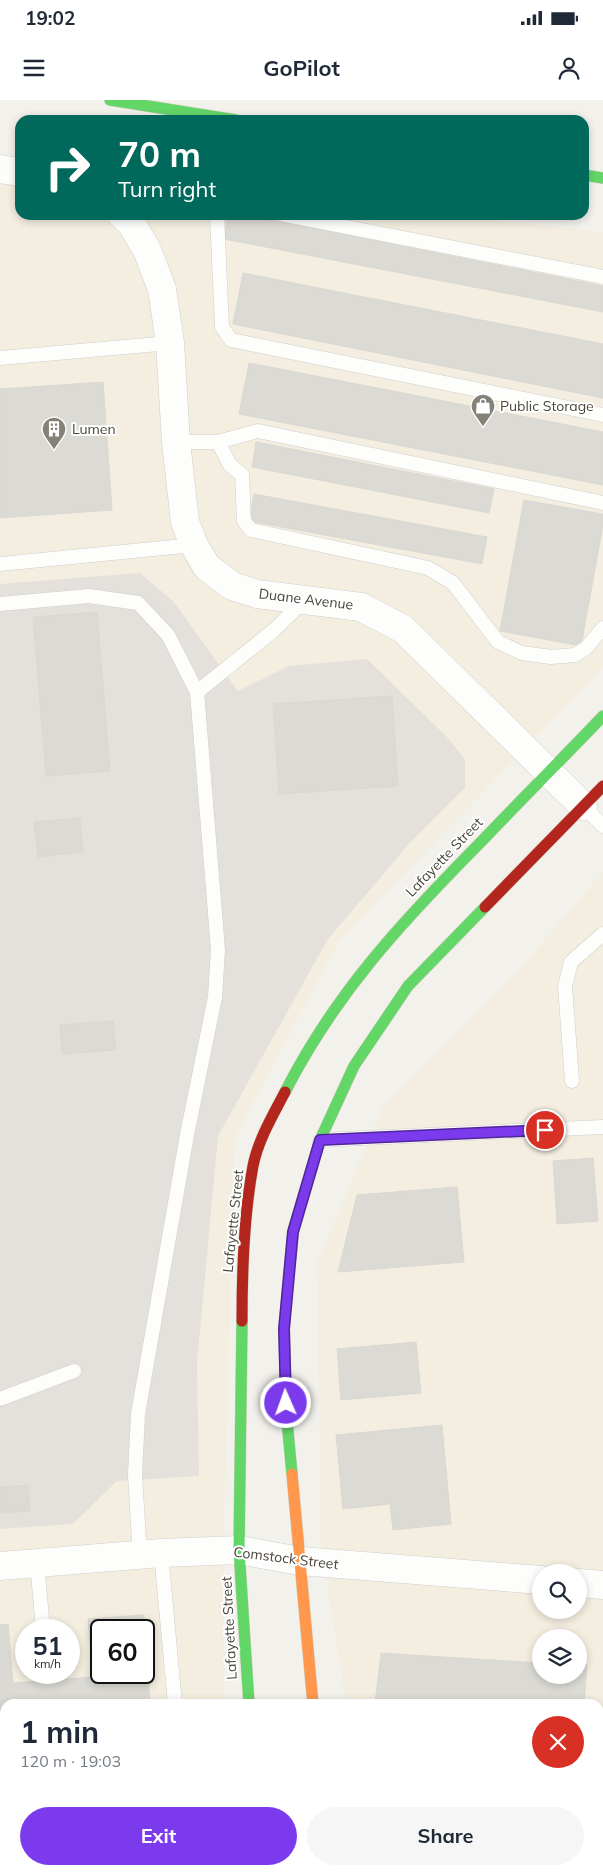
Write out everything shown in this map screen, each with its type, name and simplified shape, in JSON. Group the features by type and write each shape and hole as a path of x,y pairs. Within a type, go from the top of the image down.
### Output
{"main road":[{"path":"110,100 204,115"},
{"path":"589,176 603,178"},
{"name":"Lafayette Street","path":"248,1699 239,1550 242,1277 253,1165 268,1124 288,1086 329,1016 368,962 411,913 603,716"},
{"path":"313,1699 287,1422 284,1329 293,1232 320,1140 354,1066 408,986 603,786"}],"street":[{"path":"0,169 15,171"},
{"name":"Duane Avenue","path":"128,220 147,250 162,289 170,343 176,442 185,522 194,545 208,567 232,586 257,594 361,607 403,628 583,806"},
{"name":"Comstock Street","path":"0,1566 150,1554 239,1550 300,1561 532,1579"},
{"path":"587,1584 603,1585"}],"lane":[{"path":"218,220 222,327 231,340 603,415"},
{"path":"311,220 603,277"},
{"path":"0,358 170,343"},
{"path":"176,442 218,442 258,431 603,503"},
{"path":"218,442 230,465 242,475 244,521 251,530 428,568 452,584 498,642 522,654 551,657 575,655 586,648 603,628"},
{"path":"0,564 194,545"},
{"path":"0,604 89,596 138,603 168,635 197,692 218,950 217,981 187,1136 138,1414 135,1475 174,1699"},
{"path":"197,692 273,631 306,599"},
{"path":"583,806 603,826"},
{"path":"572,1081 565,986 571,962 603,934"},
{"path":"320,1140 603,1127"},
{"path":"0,1399 74,1371"},
{"path":"37,1562 41,1619"}],"shaded area":[{"path":"0,163 15,165 15,220 496,220 603,232 603,668 339,941 235,1137 225,1480 223,1699 0,1699"},
{"path":"140,573 173,601 238,691 289,666 367,659 446,736 465,759 465,788 409,844 328,939 218,1136 197,1363 199,1476 117,1481 73,1524 0,1529 0,584"},
{"path":"603,872 603,1699 345,1699 321,1544 317,1264 382,1108 518,971"}],"building":[{"path":"227,220 271,220 603,286 603,312 224,239"},
{"path":"243,273 603,344 603,398 233,324"},
{"path":"249,363 603,432 603,485 239,414"},
{"name":"Lumen","path":"103,382 112,510 0,518 0,389"},
{"path":"256,442 494,489 489,513 252,467"},
{"path":"254,494 487,537 482,564 249,521"},
{"path":"524,500 603,514 603,525 581,646 500,631"},
{"path":"97,612 110,771 46,776 33,617"},
{"path":"392,696 398,786 279,794 273,704"},
{"path":"80,818 83,852 38,857 34,822"},
{"path":"113,1021 116,1050 62,1054 60,1025"},
{"path":"593,1158 598,1221 557,1224 553,1161"},
{"path":"457,1187 464,1262 338,1272 357,1195"},
{"path":"416,1342 421,1393 341,1400 337,1349"},
{"path":"442,1425 451,1524 393,1530 390,1504 343,1509 336,1435"},
{"path":"28,1485 30,1511 0,1513 0,1487"},
{"path":"144,1615 144,1619 90,1619 90,1642 88,1619"},
{"path":"8,1624 13,1683 80,1684 80,1678 90,1677 90,1684 149,1684 150,1699 0,1699 0,1625"},
{"path":"381,1653 532,1662 532,1684 586,1684 584,1699 376,1699"}],"traffic: fast":[{"path":"110,100 204,115"},
{"path":"589,176 603,178"},
{"path":"285,1092 304,1056 325,1023 347,992 395,933 603,716"},
{"path":"292,1474 287,1421 284,1329 293,1231 320,1140 354,1066 408,986 485,907"},
{"path":"242,1321 239,1550 249,1699"}],"traffic: slow":[{"path":"292,1474 313,1699"}],"traffic: jam":[{"path":"485,907 603,786"},
{"path":"242,1321 244,1243 247,1204 253,1166 262,1137 285,1092"}],"place":[{"name":"Public Storage","path":"483,427"},
{"name":"Lumen","path":"54,450"}],"route":[{"path":"286,1403 284,1329 293,1232 320,1140 545,1130"}]}
